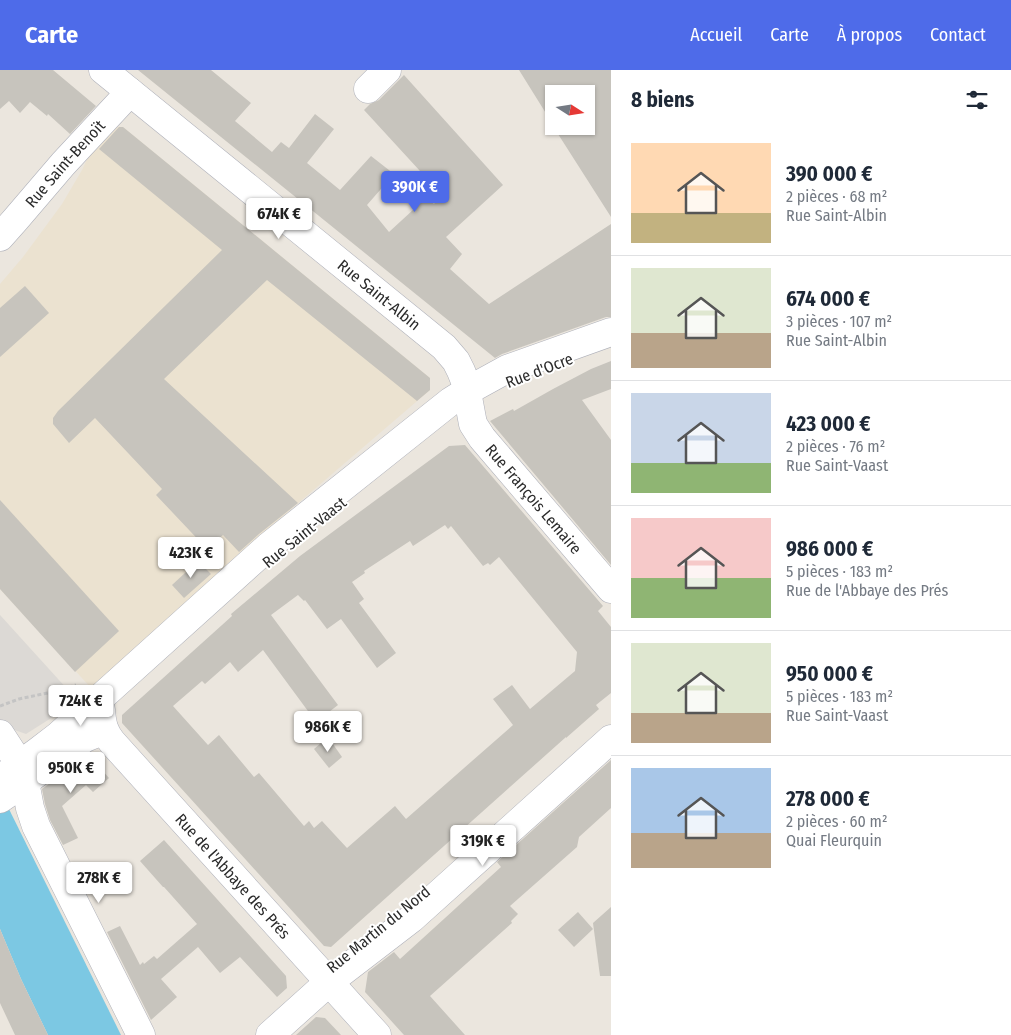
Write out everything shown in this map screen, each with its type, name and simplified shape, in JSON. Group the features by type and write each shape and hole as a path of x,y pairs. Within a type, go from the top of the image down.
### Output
{"street":[{"name":"Rue Saint-Albin","path":"103,70 444,347 456,361 465,381 468,397"},
{"name":"Rue Saint-Benoït","path":"0,237 63,164 130,92"},
{"path":"10,776 269,546 434,414 468,397 507,369 611,332"},
{"name":"Rue d'Ocre","path":"468,397 611,343"},
{"name":"Rue François Lemaire","path":"468,397 473,424 482,438 611,589"},
{"name":"Rue Saint-Vaast","path":"10,776 96,733 103,722 237,587 438,424 468,397"},
{"name":"Rue de l'Abbaye des Prés","path":"103,722 377,1035"},
{"name":"Rue Martin du Nord","path":"270,1035 326,978 611,722"},
{"path":"0,734 10,776 30,808 36,826 141,1035"},
{"path":"326,978 411,919 611,738"}],"path":[{"path":"0,706 19,699 57,691 85,682"}],"shaded area":[{"path":"111,126 123,127 430,378 430,390 240,553 92,689 0,589 0,284 23,257 62,204 94,145"},
{"path":"0,615 78,701 26,734 0,725"}],"water":[{"path":"0,791 121,1035 48,1035 0,929"}],"building":[{"path":"0,70 53,70 96,106 70,134 48,114 47,116 30,102 20,113 9,101 0,109"},
{"path":"138,70 211,70 251,103 235,121 272,152 281,142 289,148 315,114 334,129 307,163 340,190 371,156 394,174 367,205 389,232 426,198 434,204 442,195 364,110 370,104 379,100 404,75 503,185 446,237 462,254 450,269 489,304 611,224 611,317 606,317 495,358"},
{"path":"519,70 611,70 611,217 559,135 595,135 595,85 545,85 545,112"},
{"path":"119,127 123,127 430,378 430,390 417,401 267,280 164,379 298,503 239,552 223,535 207,549 156,495 162,489 95,418 69,443 53,424 53,418 58,411 222,250 99,149"},
{"path":"25,286 49,313 0,357 0,308"},
{"path":"611,361 611,389 582,400 611,440 611,565 490,421 513,409 514,411 591,369"},
{"path":"465,445 603,606 598,611 611,627 611,693 596,705 599,709 331,947 324,946 122,723 122,715 232,616 231,614 300,556 449,446","holes":["445,525 448,529 451,526 483,566 488,563 490,565 499,557 577,652 575,671 530,709 512,685 493,699 513,725 406,819 395,806 347,848 322,821 314,828 309,821 304,826 259,773 254,777 219,735 208,745 173,706 202,681 205,684 230,662 238,672 263,650 316,722 338,705 271,615 298,595 305,600 327,629 341,619 377,668 396,653 359,603 364,599 352,582 365,573 364,571 410,541 413,546"]},
{"path":"0,500 119,631 75,672 0,589"},
{"path":"198,561 211,574 184,598 172,585"},
{"path":"328,737 342,757 329,768 314,749"},
{"path":"88,755 109,778 93,792 86,785 62,806 78,838 63,845 50,820 42,789"},
{"path":"611,760 611,808 579,837 577,847 510,906 518,914 511,921 512,923 430,996 465,1035 404,1035 365,992 368,972 394,952 400,959 501,867 497,862"},
{"path":"164,840 286,976 287,988 277,997 240,957 220,973 198,947 161,979 177,997 151,1020 107,932 120,926 140,965 154,956 157,959 197,924 140,861"},
{"path":"611,907 611,976 600,976 593,923"},
{"path":"578,912 593,929 574,947 558,930"},
{"path":"0,929 48,1035 15,1035 0,1003"},
{"path":"316,1017 325,1018 341,1035 296,1035"}]}
